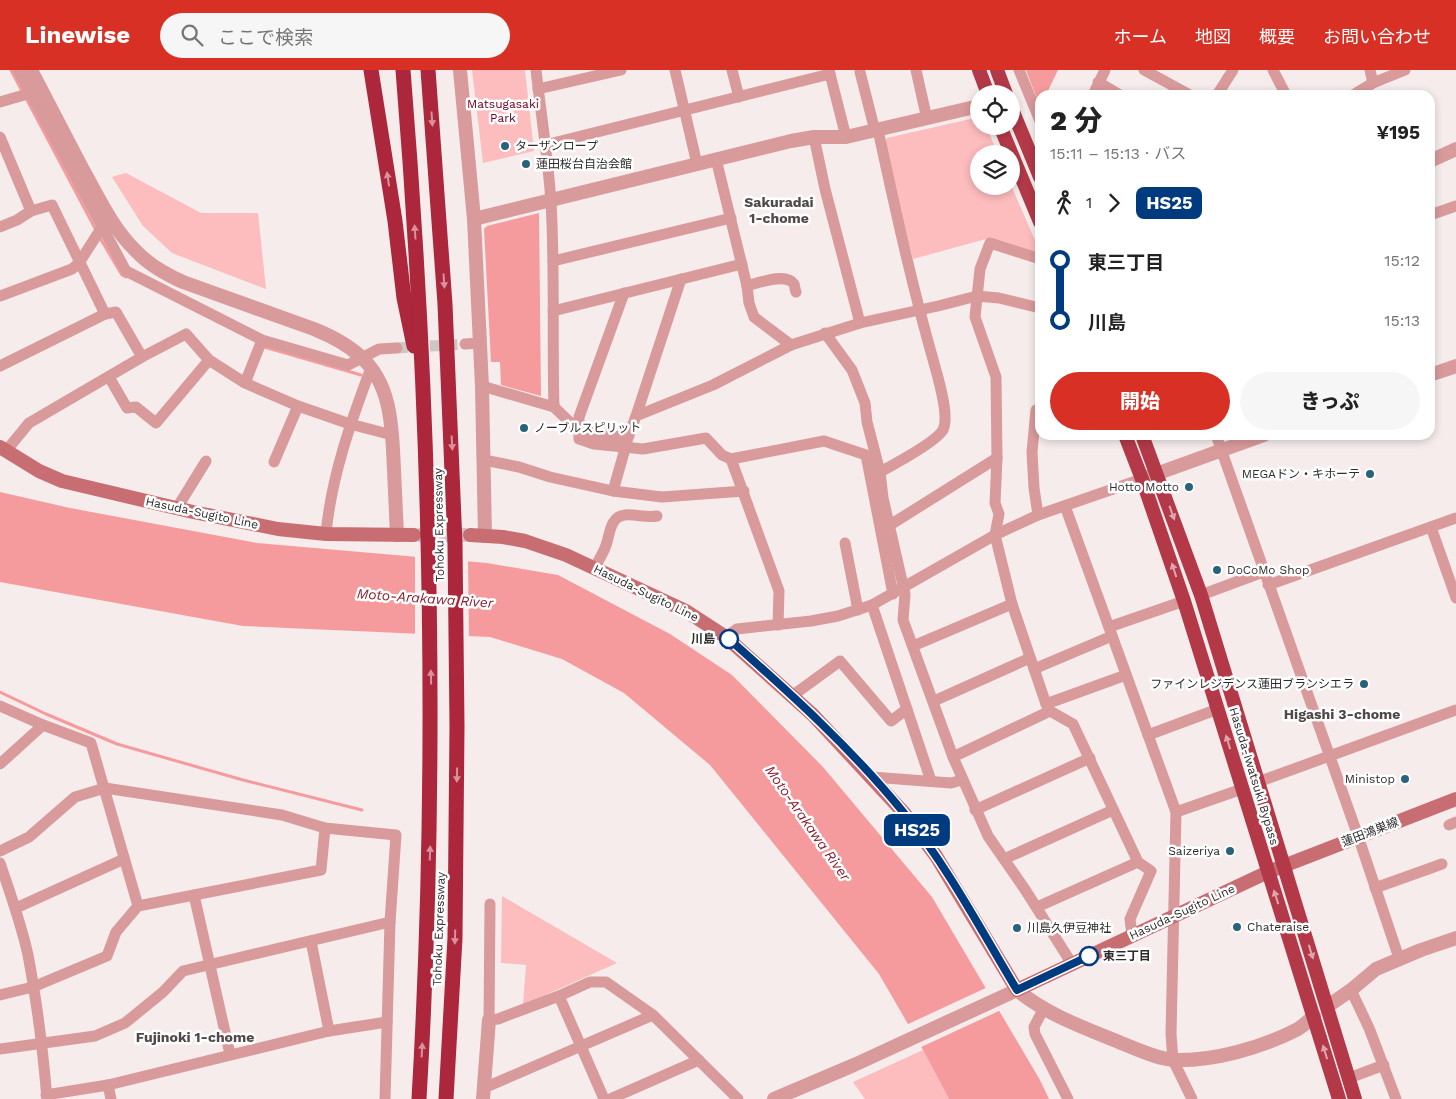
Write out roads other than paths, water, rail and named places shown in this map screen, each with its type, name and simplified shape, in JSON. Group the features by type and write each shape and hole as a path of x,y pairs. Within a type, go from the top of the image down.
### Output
{"highway":[{"path":"371,70 395,221 404,298 424,399"},
{"name":"Tohoku Expressway","path":"403,70 417,269 430,543 431,725 428,928 419,1099"},
{"name":"Tohoku Expressway","path":"428,70 446,304 455,544 458,726 455,938 446,1099"},
{"path":"978,70 984,85"},
{"path":"997,70 1003,85"},
{"path":"1020,129 1035,165"},
{"path":"1004,135 1035,210"},
{"name":"Hasuda-Iwatsuki Bypass","path":"1127,440 1184,601 1339,1099"},
{"name":"Hasuda-Iwatsuki Bypass","path":"1144,440 1201,595 1356,1099"}],"main road":[{"name":"Hasuda-Sugito Line","path":"3,449 33,468 62,481 177,508 269,527 326,534 414,535"},
{"name":"Hasuda-Sugito Line","path":"470,535 504,537 544,546 595,567 686,611 726,636 813,715 904,813 936,856 1010,993 1284,866"},
{"name":"蓮田鴻巣線","path":"1284,866 1456,799"}],"street":[{"path":"18,70 126,271 262,340 348,365 380,349 397,348"},
{"path":"31,70 99,199 122,235 145,259 165,273 183,282 322,332 346,345 371,368 384,390 390,411 397,535"},
{"path":"460,70 474,219 482,386 485,536"},
{"path":"536,70 551,200 554,407"},
{"path":"538,88 621,70"},
{"path":"675,70 697,164"},
{"path":"732,70 739,97"},
{"path":"916,70 927,119"},
{"path":"1019,70 1035,109"},
{"path":"1094,90 1105,70"},
{"path":"1220,90 1233,70"},
{"path":"1273,70 1283,90"},
{"path":"1370,70 1373,83"},
{"path":"1361,90 1373,83 1405,70"},
{"path":"545,145 739,97 830,72 846,137"},
{"path":"860,72 876,131 918,310 937,375 945,417 943,431 931,441 880,472"},
{"path":"1150,72 1181,90"},
{"path":"1098,82 1112,90"},
{"path":"0,102 31,93"},
{"path":"474,219 791,141 814,137 846,137 970,108"},
{"path":"0,137 5,159 32,211"},
{"path":"814,137 836,234 860,323"},
{"path":"1435,159 1456,149"},
{"path":"716,160 742,264 749,303 754,317 791,345"},
{"path":"0,227 32,211 52,204 105,314"},
{"path":"1435,213 1456,206"},
{"path":"553,261 731,218"},
{"path":"0,296 72,269 79,263 102,227"},
{"path":"1035,257 990,243 980,269 975,317 996,377 997,458 995,503 999,514 995,536 1012,604 1048,708 1074,724 1138,862 1151,871 1130,919 1132,935"},
{"path":"553,311 742,264"},
{"path":"747,286 777,278 788,279 794,284 796,292"},
{"path":"613,491 626,443 681,279"},
{"path":"579,431 579,417 624,293"},
{"path":"636,416 713,385 791,345 860,323 977,296 999,298 1035,307"},
{"path":"0,366 105,314 116,312 142,357"},
{"path":"825,333 852,370 865,403 867,422 880,472 883,498 890,525 898,591"},
{"path":"3,449 29,424 142,357 186,334 209,360 245,383 298,406 350,424 392,435"},
{"path":"245,383 262,340"},
{"path":"465,344 480,343"},
{"path":"109,377 127,408 136,407 156,423 209,360"},
{"path":"1435,373 1456,366"},
{"path":"326,534 328,513 350,424 371,368"},
{"path":"482,386 554,407 579,431 643,449 706,438 722,455 731,459 824,441 866,455 898,591"},
{"path":"274,462 298,406"},
{"path":"1035,420 1032,452 1038,515"},
{"path":"1218,440 1358,836 1399,958"},
{"path":"726,636 737,628 778,625 838,616 872,605 928,572 1038,515 1250,440"},
{"path":"890,525 997,458"},
{"path":"731,459 779,591 778,625"},
{"path":"484,460 613,491 662,497 744,491"},
{"path":"177,508 206,461"},
{"path":"638,516 640,494"},
{"path":"1065,506 1176,812 1171,1034 1173,1060 1192,1099"},
{"path":"595,567 607,543 609,531 616,518 623,515 649,518 657,516"},
{"path":"1268,585 1456,518"},
{"path":"1431,527 1456,598"},
{"path":"845,543 858,610"},
{"path":"1201,595 1263,572"},
{"path":"898,591 905,594 904,620 953,757 975,810 988,836 1037,907 1072,964"},
{"path":"934,701 1032,664 1184,601"},
{"path":"913,646 1012,604"},
{"path":"872,605 931,781"},
{"path":"792,696 840,661 891,720 907,709"},
{"path":"953,757 1048,708 1126,675"},
{"path":"0,706 42,725 91,743 138,906"},
{"path":"1148,735 1218,709"},
{"path":"1258,782 1456,710"},
{"path":"0,764 42,725"},
{"path":"975,810 1090,758"},
{"path":"872,777 951,783 962,780"},
{"path":"0,851 30,837 75,797 105,788 282,815 326,828 396,835 390,922 385,1099"},
{"path":"1176,812 1242,789"},
{"path":"1004,859 1113,810"},
{"path":"0,995 33,987 106,956 116,932 138,906 321,870 326,828"},
{"path":"16,908 124,859"},
{"path":"1037,907 1138,862"},
{"path":"0,863 16,908 28,954 42,1043 46,1097 108,1085 329,1031 387,1022"},
{"path":"1375,888 1442,864"},
{"path":"194,895 230,1054"},
{"path":"490,904 489,1020 484,1094 582,1047 653,1016"},
{"path":"0,1049 95,1036 125,1022 163,992 183,971 390,922"},
{"path":"1328,1006 1376,969 1399,958 1456,938"},
{"path":"311,940 329,1031"},
{"path":"489,1020 559,996 590,982 606,982 653,1016 738,1099"},
{"path":"1351,990 1369,1028 1396,1099"},
{"path":"774,1099 1010,993 1028,999 1072,1022 1124,1044 1173,1060 1193,1059 1244,1051 1298,1029 1314,1016"},
{"path":"559,996 604,1099"},
{"path":"1044,1008 1034,1027 1035,1034 1068,1099"},
{"path":"610,1099 699,1060"},
{"path":"1349,1078 1384,1065"},
{"path":"108,1085 111,1099"}],"water":[{"path":"1026,70 1058,70 1048,90 1035,90 1035,94"},
{"path":"539,213 541,396 501,385 500,362 491,362 484,229 487,226"},
{"name":"Moto-Arakawa River","path":"0,492 70,508 257,543 487,563 558,575 670,634 732,675 823,767 932,897 1040,1080 1049,1099 949,1099 879,974 710,765 624,693 562,659 490,637 243,626 0,582"}],"waterway":[{"path":"11,70 23,93"},
{"path":"26,98 97,232"},
{"path":"100,238 122,275 126,277"},
{"path":"261,346 361,375"},
{"path":"0,692 117,744 243,780 362,810"}],"tunnel":[{"path":"397,348 465,344"},
{"path":"418,535 466,535"}],"place":[{"name":"ターザンロープ","path":"505,146"},
{"name":"蓮田桜台自治会館","path":"526,164"},
{"name":"ノーブルスピリット","path":"524,428"},
{"name":"MEGAドン・キホーテ","path":"1370,474"},
{"name":"Hotto Motto","path":"1189,487"},
{"name":"DoCoMo Shop","path":"1217,570"},
{"name":"川島","path":"729,639"},
{"name":"ファインレジデンス蓮田ブランシエラ","path":"1364,684"},
{"name":"Ministop","path":"1405,779"},
{"name":"Saizeriya","path":"1230,851"},
{"name":"Chateraise","path":"1237,927"},
{"name":"川島久伊豆神社","path":"1017,928"},
{"name":"東三丁目","path":"1089,956"}],"district":[{"name":"Sakuradai 1-chome","path":"779,210"},
{"name":"Higashi 3-chome","path":"1342,714"},
{"name":"Fujinoki 1-chome","path":"195,1037"}],"park label":[{"name":"Matsugasaki Park","path":"503,111"}]}
